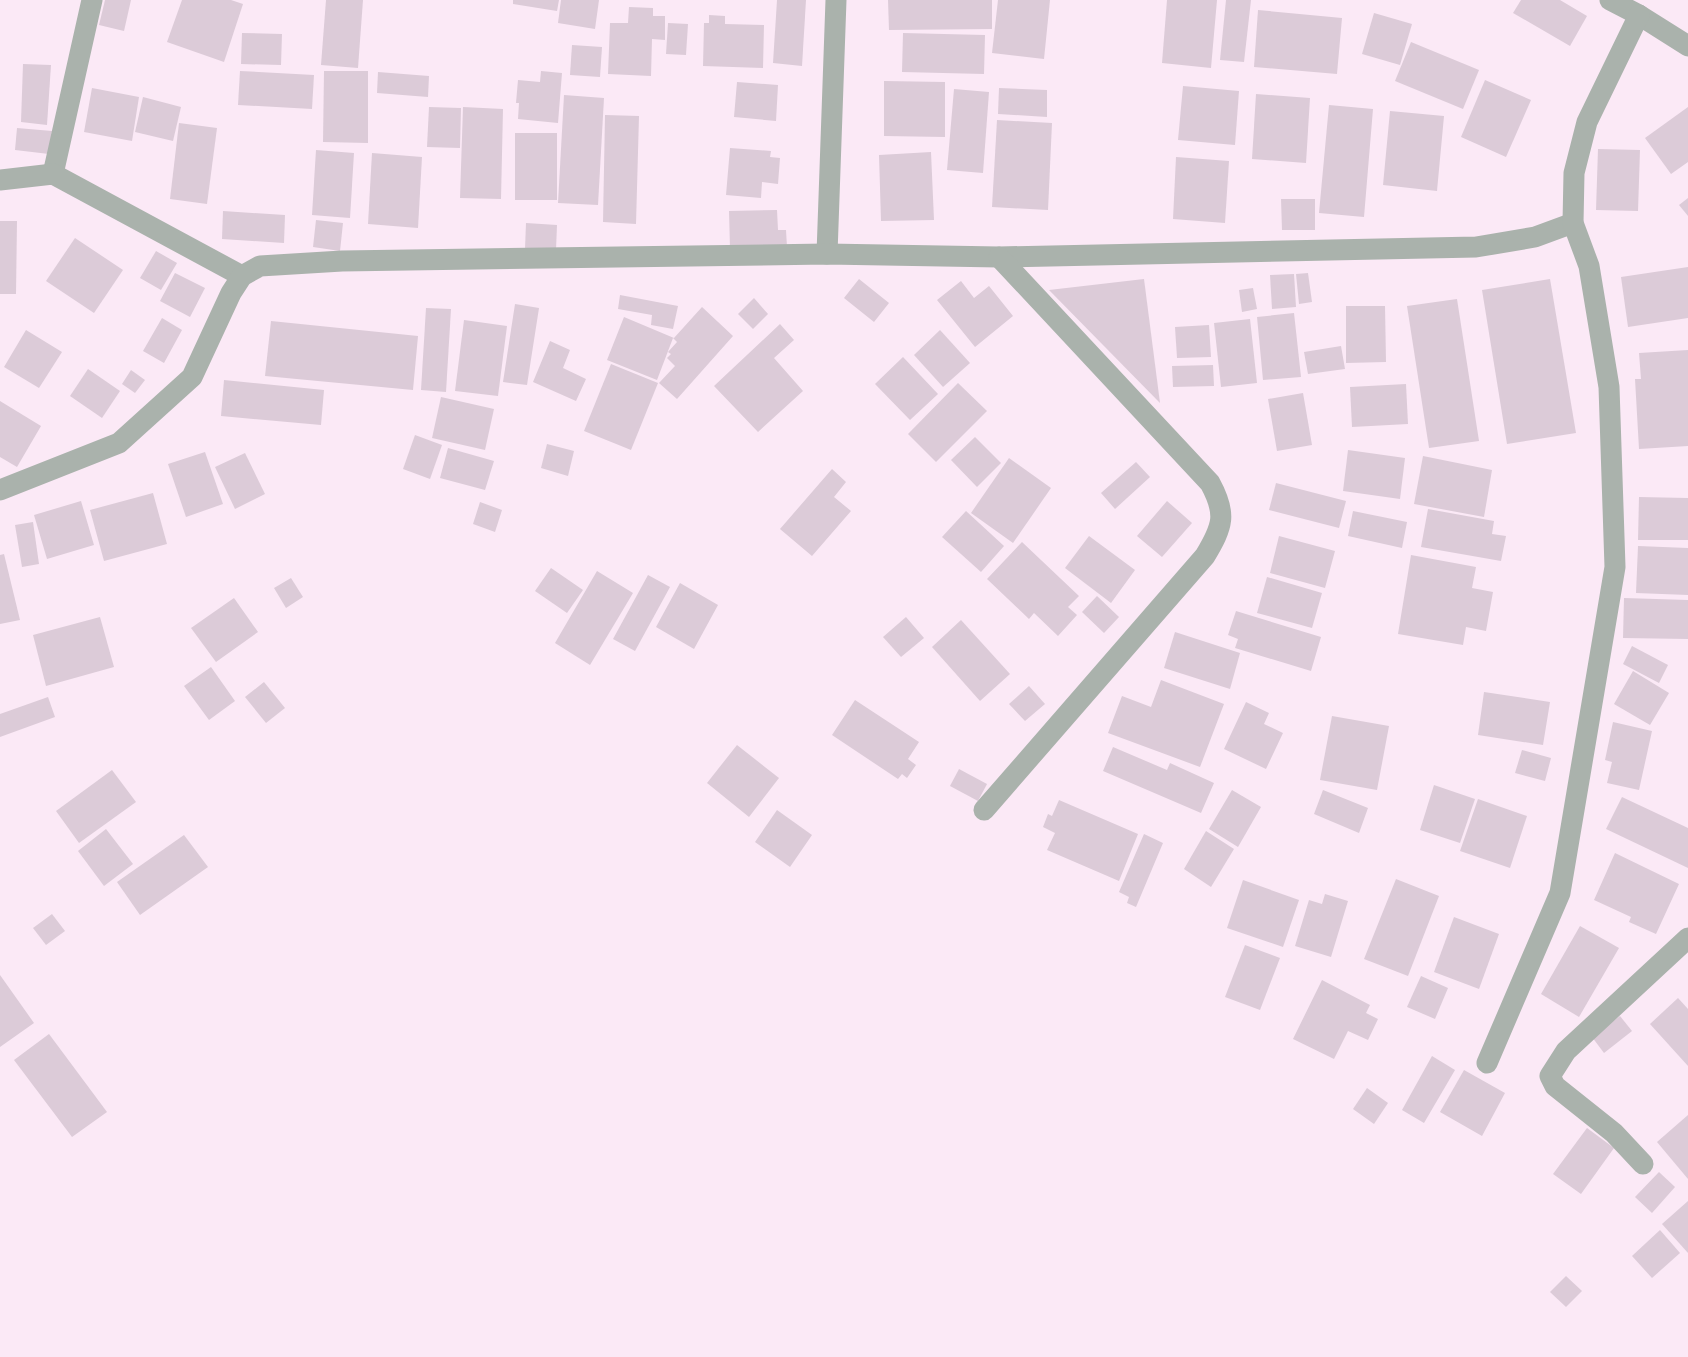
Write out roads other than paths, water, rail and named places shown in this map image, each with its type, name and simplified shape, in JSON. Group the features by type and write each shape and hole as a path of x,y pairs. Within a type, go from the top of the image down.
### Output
{"street":[{"path":"53,174 92,0"},
{"path":"827,254 836,0"},
{"path":"1610,0 1688,46"},
{"path":"1487,1063 1560,893 1615,567 1609,387 1588,267 1573,223 1574,173 1587,122 1639,15"},
{"path":"0,180 53,174 242,276"},
{"path":"0,490 119,443 192,377 230,293 242,276 260,266 342,261 827,254 999,257 1476,247 1535,237 1573,223"},
{"path":"984,810 1205,556 1222,519 1220,501 1210,483 999,257"},
{"path":"1643,1164 1614,1133 1555,1086 1550,1076 1566,1051 1688,938"}]}
